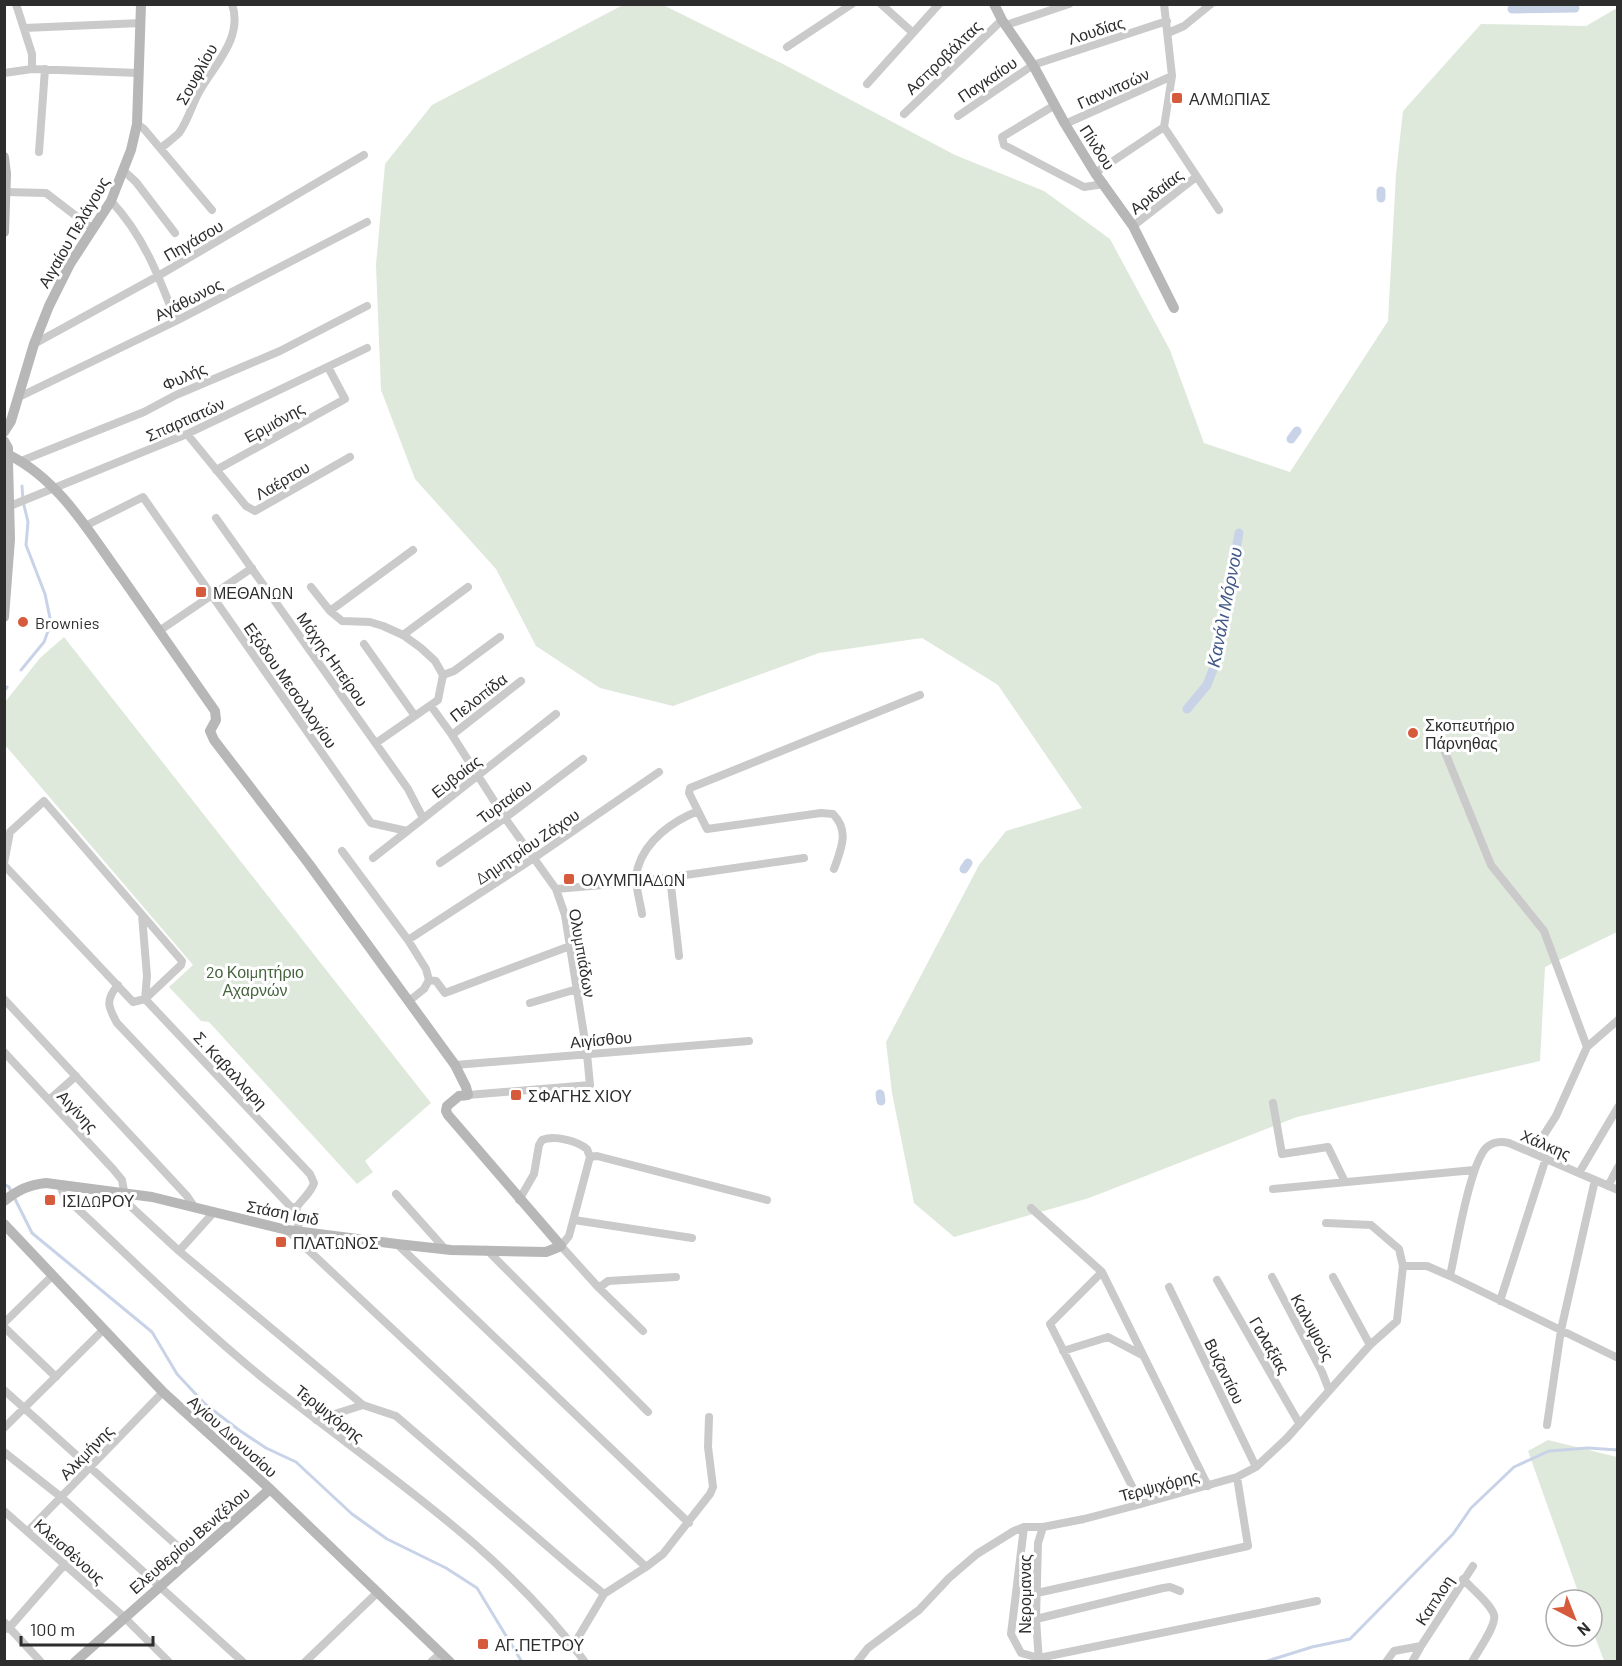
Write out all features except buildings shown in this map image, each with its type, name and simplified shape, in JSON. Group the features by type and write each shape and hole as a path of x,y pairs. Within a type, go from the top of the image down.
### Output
{"street":[{"path":"16,4 32,54 32,69"},
{"name":"Αιγαίου Πελάγους","path":"4,432 11,421 34,344 49,306 70,264 111,201 131,150 137,124 141,4"},
{"name":"Σουφλίου","path":"161,148 178,134 198,94 223,57 232,34 234,14 232,4"},
{"path":"787,47 852,4"},
{"path":"881,4 912,32"},
{"path":"867,84 939,4"},
{"name":"Πίνδου","path":"994,4 1033,65 1095,173 1133,226 1174,308"},
{"path":"1004,22 1069,4"},
{"path":"1164,4 1172,76 1164,127 1219,210"},
{"path":"1168,33 1184,26 1211,4"},
{"name":"Λουδίας","path":"1033,65 1167,21"},
{"name":"Ασπροβάλτας","path":"904,114 1004,22"},
{"path":"24,28 141,23"},
{"name":"Παγκαίου","path":"958,116 1033,65"},
{"path":"4,73 45,69 139,73"},
{"path":"39,152 45,69"},
{"name":"Γιαννιτσών","path":"1065,124 1172,76"},
{"path":"1055,105 1002,136 1004,144 1084,187 1104,184"},
{"path":"137,124 161,148 212,210"},
{"path":"1095,173 1164,127"},
{"name":"Πηγάσου","path":"34,344 158,276 364,155"},
{"path":"4,157 6,192 4,232"},
{"path":"124,171 136,182 175,233"},
{"name":"Αριδαίας","path":"1133,226 1196,177"},
{"path":"6,192 46,193 93,229"},
{"path":"111,201 130,222 141,240 176,321"},
{"name":"Αγάθωνος","path":"19,397 176,321 367,222"},
{"name":"Φυλής","path":"21,461 144,411 280,351 367,306"},
{"name":"Σπαρτιατών","path":"10,506 187,434 367,348"},
{"name":"Ερμιόνης","path":"216,470 345,399 328,366"},
{"name":"Λαέρτου","path":"187,434 246,506 255,511 350,457"},
{"path":"4,441 10,506 4,617"},
{"path":"7,461 21,461 55,488 85,526 215,711 216,720 210,731 214,740 309,864 454,1065 468,1095 459,1096 447,1106 446,1111 519,1200 599,1288 644,1330"},
{"name":"Εξόδου Μεσολλογίου","path":"85,526 143,497 371,823 407,831"},
{"name":"Μάχης Ηπείρου","path":"216,518 408,789 423,818"},
{"path":"330,611 413,550"},
{"path":"159,631 252,568"},
{"path":"311,587 330,611 342,621 370,622 403,635 435,661 442,675 438,700 376,743"},
{"path":"403,635 468,587"},
{"path":"442,675 454,671 500,637"},
{"path":"364,644 415,716"},
{"name":"Πελοπίδα","path":"452,735 521,681"},
{"path":"834,869 843,830 841,822 833,814 821,813 707,829 688,793 690,788 920,695"},
{"name":"Ολυμπιάδων","path":"431,706 505,818 556,889 565,915 590,1084 468,1095"},
{"name":"Ευβοίας","path":"373,858 556,714"},
{"path":"1440,740 1491,865 1544,931 1587,1047"},
{"name":"Τυρταίου","path":"440,863 505,818 583,759"},
{"name":"Δημητρίου Ζάχου","path":"408,940 534,858 659,772"},
{"path":"45,801 142,914 182,961 145,999 133,1002 4,864 10,832 45,801"},
{"path":"642,914 637,868 649,847 665,829 698,811"},
{"path":"342,851 408,940 426,969 429,980 424,989 409,1002"},
{"path":"556,889 637,882 804,858"},
{"path":"670,877 679,956"},
{"path":"142,914 147,976 145,999"},
{"path":"429,980 436,981 445,993 570,946"},
{"path":"118,985 110,994 109,1009 117,1023 290,1206 296,1208 300,1221 291,1231 646,1567"},
{"path":"530,1003 577,989"},
{"path":"4,999 187,1196 195,1208"},
{"name":"Σ. Καβαλλαρη","path":"145,999 310,1174 314,1182 312,1190 296,1208"},
{"path":"1533,1152 1556,1116 1587,1047 1617,1020"},
{"name":"Αιγίσθου","path":"454,1065 749,1041"},
{"name":"Αιγίνης","path":"4,1052 118,1175 122,1180 126,1202 179,1251 363,1406"},
{"path":"49,1100 76,1076"},
{"path":"1273,1103 1282,1154 1328,1147 1345,1182"},
{"path":"1580,1173 1617,1107"},
{"path":"519,1200 534,1174 542,1140 554,1138 574,1142 587,1149 590,1157 574,1220 569,1236 561,1246"},
{"name":"Χάλκης","path":"1450,1276 1474,1170 1486,1148 1494,1143 1509,1143 1533,1152 1617,1191"},
{"path":"590,1157 597,1156 767,1200"},
{"path":"1500,1301 1546,1158"},
{"path":"1608,1186 1617,1167"},
{"path":"1273,1190 1474,1170"},
{"path":"1547,1425 1561,1330 1595,1180"},
{"name":"Στάση Ισιδ","path":"5,1200 19,1189 32,1184 46,1183 153,1197 291,1231 397,1244 445,1249 546,1252 561,1246"},
{"name":"Τερψιχόρης","path":"60,1185 64,1196 267,1381 455,1527 494,1561 585,1662"},
{"path":"396,1194 445,1249"},
{"path":"1030,1208 1102,1272 1208,1486"},
{"path":"179,1251 214,1212"},
{"path":"574,1220 692,1238"},
{"path":"1326,1223 1371,1225 1399,1249 1403,1266 1427,1266 1617,1358"},
{"name":"Αγίου Διονυσίου","path":"4,1224 163,1392 270,1490 450,1662"},
{"path":"397,1244 688,1523"},
{"path":"487,1250 648,1412"},
{"name":"Τερψιχόρης","path":"857,1662 868,1648 919,1610 949,1578 997,1540 1024,1527 1042,1527 1084,1519 1208,1486 1237,1477 1256,1467 1370,1345 1397,1321 1403,1266"},
{"path":"1102,1272 1050,1324 1141,1504"},
{"path":"52,1276 4,1325 56,1377"},
{"path":"1333,1276 1370,1345"},
{"path":"599,1288 608,1281 676,1277"},
{"name":"Καλυψούς","path":"1272,1277 1322,1372 1329,1390"},
{"name":"Γαλαξίας","path":"1217,1280 1299,1423"},
{"name":"Βυζαντίου","path":"1169,1287 1256,1467"},
{"path":"4,1428 103,1330"},
{"path":"1063,1351 1108,1337 1143,1356"},
{"path":"4,1390 192,1559"},
{"name":"Αλκμήνης","path":"28,1531 163,1392"},
{"path":"316,1420 363,1406 396,1416 604,1594"},
{"path":"573,1646 604,1594 663,1554 713,1487 708,1446 709,1417"},
{"path":"4,1452 61,1497 243,1662"},
{"path":"1037,1593 1248,1546 1237,1477"},
{"name":"Ελευθερίου Βενιζέλου","path":"75,1662 270,1490"},
{"name":"Κλεισθένους","path":"4,1511 124,1617 169,1662"},
{"path":"1024,1527 1011,1634 1021,1653 1039,1660 1317,1601"},
{"name":"Νερομανας","path":"1039,1660 1036,1619 1038,1543 1042,1527"},
{"path":"41,1662 6,1626 65,1564"},
{"name":"Καπλοη","path":"1386,1662 1394,1651 1421,1646 1473,1566"},
{"path":"1463,1580 1494,1615 1492,1625 1472,1662"},
{"path":"1036,1619 1163,1588 1170,1587 1180,1591"},
{"path":"305,1662 378,1592"},
{"path":"1412,1662 1421,1646"},
{"path":"431,1662 441,1653"}],"green space":[{"path":"623,5 663,5 783,64 955,155 1044,191 1110,239 1170,350 1204,443 1290,472 1388,321 1396,174 1403,111 1481,24 1586,26 1617,8 1617,932 1545,967 1540,1061 1297,1117 1089,1198 954,1237 914,1203 892,1093 886,1042 979,865 1006,831 1082,808 998,685 922,638 819,653 673,706 600,688 536,646 496,569 415,479 381,390 376,265 385,164 432,105"},
{"name":"2ο Κοιμητήριο Αχαρνών","path":"64,637 431,1103 365,1161 373,1172 357,1184 209,1022 201,1021 169,987 193,965 5,745 5,702 40,658"},
{"path":"1548,1440 1617,1457 1617,1661 1604,1661 1599,1648 1604,1648 1604,1588 1577,1588 1528,1451"}],"waterway":[{"name":"Κανάλι Μόρνου","path":"1512,9 1575,8"},
{"name":"Κανάλι Μόρνου","path":"1381,191 1381,198"},
{"name":"Κανάλι Μόρνου","path":"1291,439 1297,431"},
{"path":"21,670 44,642 51,623 45,594 26,545 28,522 22,486"},
{"name":"Κανάλι Μόρνου","path":"1187,709 1207,685 1214,667 1239,533"},
{"path":"4,691 7,687"},
{"name":"Κανάλι Μόρνου","path":"964,869 968,863"},
{"name":"Κανάλι Μόρνου","path":"880,1094 881,1101"},
{"path":"4,1184 9,1187 32,1233 152,1332 177,1374 205,1404 266,1448 296,1462 352,1514 387,1539 446,1568 477,1588 522,1662"},
{"path":"1264,1662 1312,1647 1350,1639 1453,1534 1471,1508 1514,1467 1549,1451 1588,1448 1618,1450"}],"place":[{"name":"ΑΛΜΩΠΙΑΣ","path":"1177,98"},
{"name":"ΜΕΘΑΝΩΝ","path":"201,592"},
{"name":"Brownies","path":"23,622"},
{"name":"Σκοπευτήριο Πάρνηθας","path":"1413,733"},
{"name":"ΟΛΥΜΠΙΑΔΩΝ","path":"569,879"},
{"name":"ΣΦΑΓΗΣ ΧΙΟΥ","path":"516,1095"},
{"name":"ΙΣΙΔΩΡΟΥ","path":"50,1200"},
{"name":"ΠΛΑΤΩΝΟΣ","path":"281,1242"},
{"name":"ΑΓ.ΠΕΤΡΟΥ","path":"483,1644"}]}
